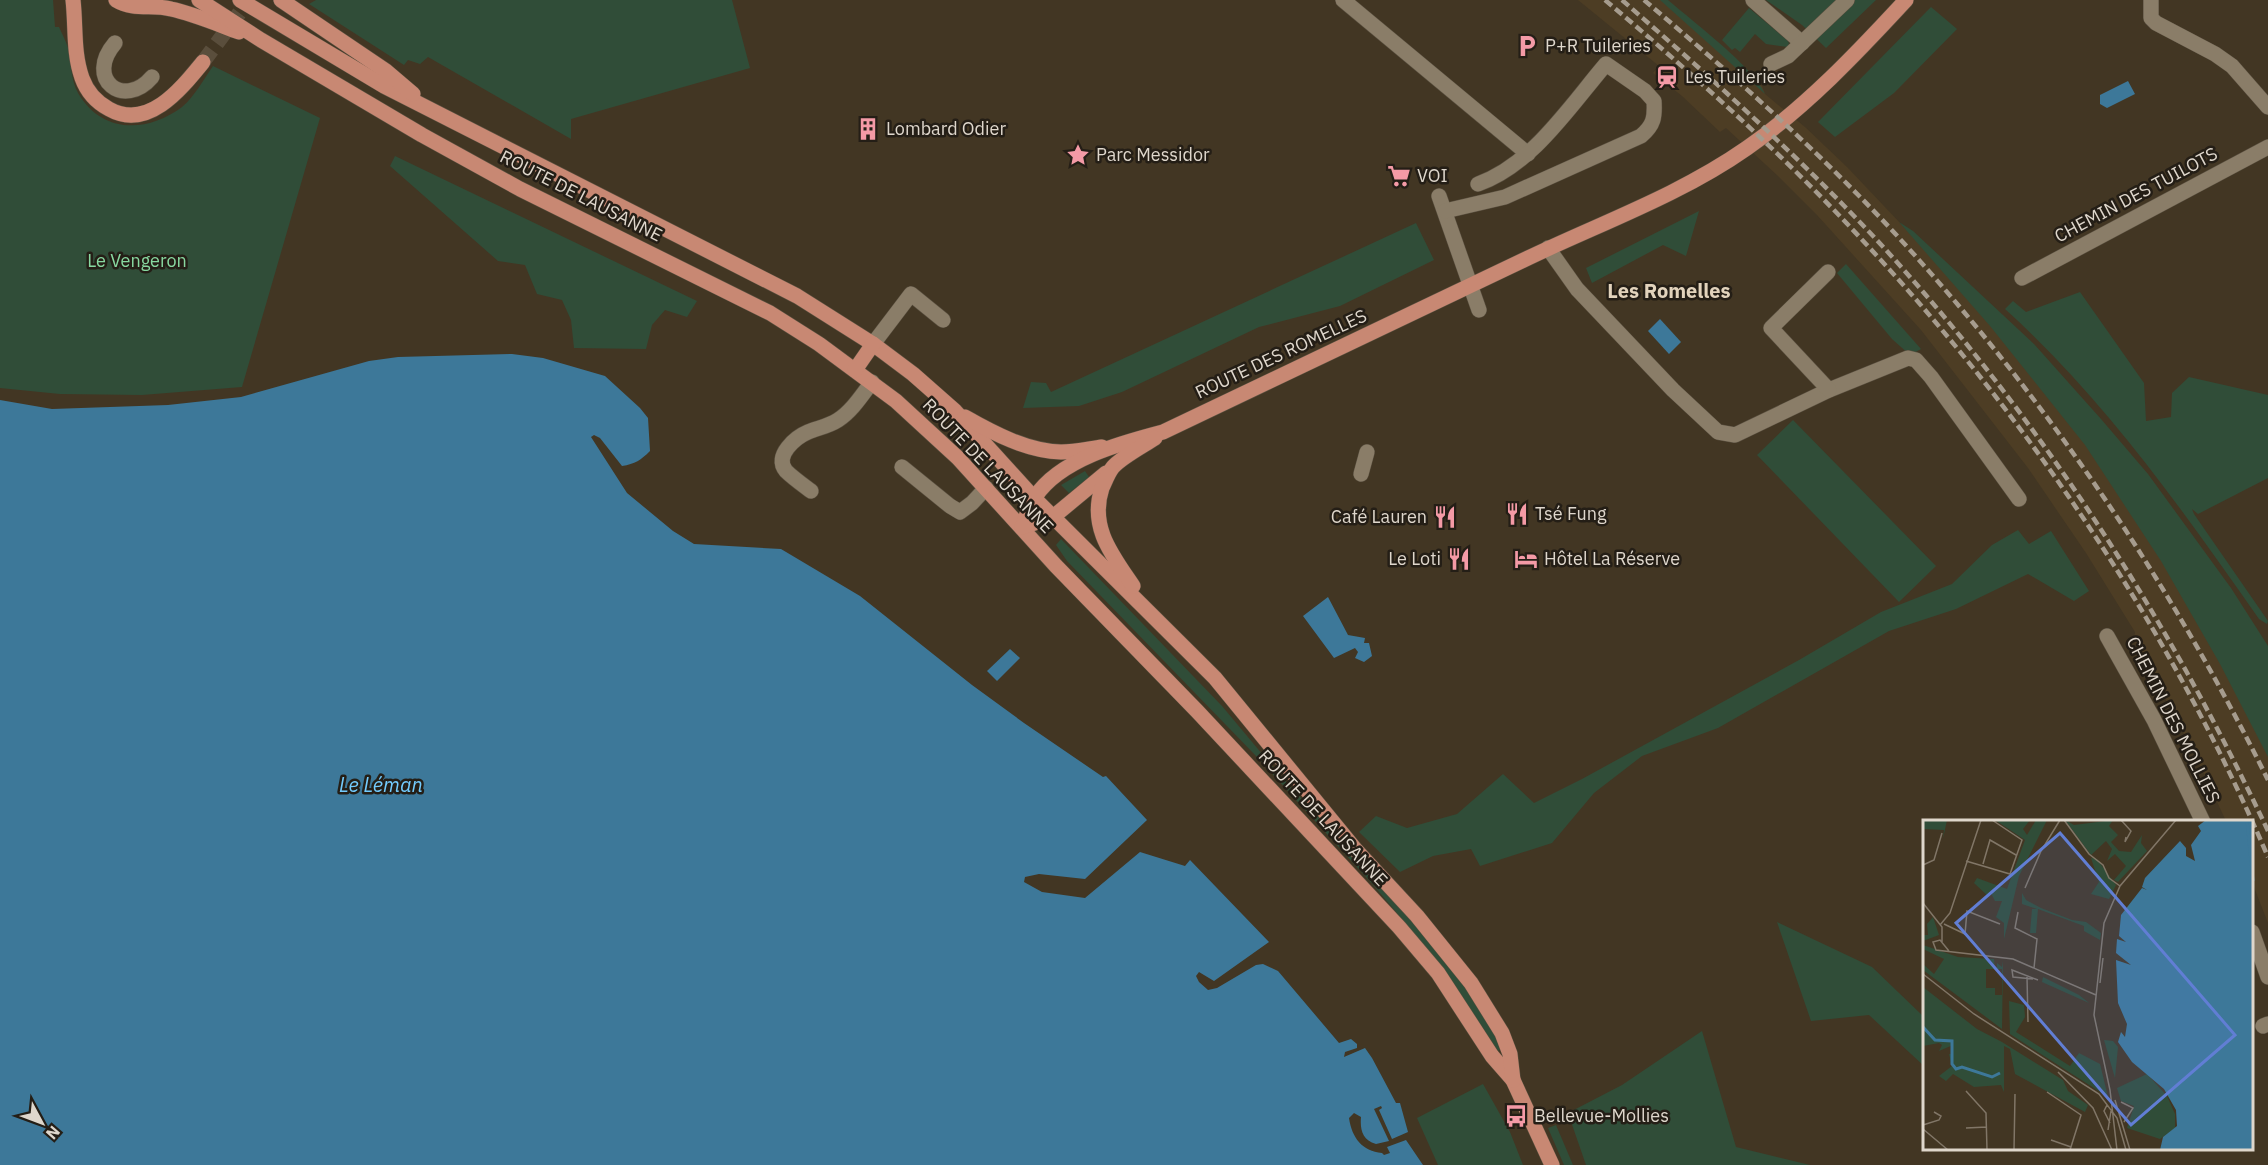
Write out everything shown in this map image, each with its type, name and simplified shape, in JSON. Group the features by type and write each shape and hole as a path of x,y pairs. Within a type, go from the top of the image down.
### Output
{"main road":[{"path":"74,0 77,59 82,78 92,95 112,111 132,115 156,109 170,100 203,62"},
{"path":"116,0 135,8 173,9 261,40"},
{"name":"ROUTE DE LAUSANNE","path":"199,0 261,40 422,135 520,189 770,313 872,382 936,437 1399,927 1437,974 1492,1056 1513,1080 1551,1164"},
{"name":"ROUTE DE LAUSANNE","path":"240,0 384,86 758,275 818,308 873,344 913,374 955,411 1034,498 1147,609 1227,692 1348,841 1417,916 1471,983 1502,1033 1510,1054 1513,1080"},
{"path":"281,0 386,71 434,111"},
{"name":"ROUTE DES ROMELLES","path":"1034,498 1050,480 1064,470 1115,445 1163,432 1548,248 1684,186 1745,150 1777,126 1833,76 1906,0"},
{"path":"855,370 873,344"},
{"path":"955,411 1008,439 1036,448 1060,452 1115,445"},
{"path":"1022,528 1053,517 1113,467 1163,432"},
{"path":"1113,467 1106,479 1098,505 1101,534 1147,609"},
{"path":"1022,528 1034,498"}],"street":[{"path":"1343,0 1528,154"},
{"path":"1753,0 1802,43"},
{"path":"1771,64 1785,58 1847,0"},
{"path":"2151,0 2151,18 2232,66 2268,107"},
{"path":"115,44 105,55 103,65 104,75 109,83 121,90 133,91 144,86 152,77"},
{"path":"1444,211 1504,197 1641,136 1651,127 1655,117 1654,102 1645,91 1606,64 1528,154 1496,177 1478,183"},
{"path":"92,95 109,83"},
{"name":"CHEMIN DES TUILOTS","path":"2022,278 2268,147"},
{"path":"1439,196 1479,310"},
{"path":"1548,248 1577,289 1673,390 1718,432 1735,435 1829,390 1908,358 1917,360 2019,499"},
{"path":"1828,272 1771,328 1829,390"},
{"path":"873,344 911,294 943,320"},
{"path":"811,491 786,471 783,462 785,452 795,439 806,432 830,425 843,416 872,382"},
{"path":"1361,474 1367,452"},
{"path":"902,467 960,512 986,488"},
{"name":"CHEMIN DES MOLLIES","path":"2107,636 2154,720 2202,820"},
{"path":"2253,935 2268,977"}],"shaded area":[{"path":"1578,0 1666,0 1762,86 1765,94 1805,127 1847,167 2012,341 2268,690 2268,923 2253,885 2253,820 2226,820 2195,755 2134,640 2135,632 2086,553 2028,468 1921,330 1817,215 1726,128 1720,132 1682,96 1653,73 1659,66"}],"green space":[{"name":"Le Vengeron","path":"0,0 53,0 55,27 59,27 67,45 78,93 99,116 112,122 140,125 168,116 191,98 213,66 320,118 242,387 142,395 60,394 0,388"},
{"path":"316,0 732,0 750,68 571,119 571,139 428,57 420,64 408,60 404,65 309,4"},
{"path":"1660,0 1668,0 1736,58 1759,83 1765,94"},
{"path":"1766,0 1876,0 1826,48 1802,25"},
{"path":"1931,7 1957,29 1894,93 1835,137 1818,122"},
{"path":"1749,8 1787,40 1788,47 1766,44 1755,34 1740,52 1735,48 1732,50 1722,40"},
{"path":"395,156 697,301 687,317 665,310 652,325 646,349 574,348 571,320 562,300 537,294 525,265 498,261 390,166"},
{"path":"1699,211 1686,256 1663,245 1592,283 1586,268"},
{"path":"1899,222 1913,231 2034,344 2148,474 2231,588 2268,646 2268,757 2220,664 2161,561 2085,445 1990,326"},
{"path":"1416,223 1434,260 1340,306 1259,327 1122,392 1079,406 1023,408 1031,382 1046,383 1051,392"},
{"path":"1846,264 1921,349 1910,355 1892,339 1837,273"},
{"path":"2080,292 2144,383 2146,421 2171,417 2172,393 2189,377 2268,395 2268,478 2198,514 2192,509 2268,621 2267,624 2259,619 2201,537 2109,418 2076,380 2005,309 2013,301 2026,312"},
{"path":"1793,420 1936,566 1899,602 1757,455"},
{"path":"1085,471 1089,477 1069,493 1061,485"},
{"path":"2018,530 2029,544 2051,531 2089,591 2074,601 2028,574 1956,609 1889,631 1718,728 1642,756 1594,793 1552,843 1480,866 1471,849 1433,856 1400,872 1359,832 1376,816 1407,828 1457,814 1503,774 1534,803 1799,660 1881,612 1952,584 1992,545"},
{"path":"1061,539 1222,706 1278,773 1413,920 1477,1001 1503,1048 1498,1051 1453,983 1374,886 1257,757 1067,561 1056,545"},
{"path":"1777,922 1872,967 1923,1016 1923,1065 1869,1015 1811,1021"},
{"path":"1702,1031 1736,1147 1810,1165 1586,1165 1568,1113 1622,1085"},
{"path":"1483,1084 1510,1132 1523,1165 1438,1165 1417,1118"},
{"path":"1556,1125 1573,1165 1564,1165 1548,1128"}],"water":[{"path":"2128,81 2135,94 2107,108 2100,104 2100,95"},
{"path":"1660,319 1681,342 1669,354 1648,331"},
{"name":"Le Léman","path":"512,354 543,358 605,376 640,408 648,418 650,451 644,457 622,466 600,438 594,435 591,437 627,493 673,531 694,544 781,549 860,596 972,685 1103,777 1106,776 1147,820 1085,879 1039,874 1025,877 1024,882 1042,892 1085,898 1140,852 1185,866 1190,860 1269,942 1214,981 1199,972 1196,976 1199,982 1208,990 1217,988 1256,965 1263,964 1278,971 1339,1043 1351,1039 1357,1044 1357,1048 1345,1052 1344,1057 1365,1048 1396,1103 1400,1103 1408,1132 1392,1139 1379,1110 1381,1106 1374,1109 1389,1141 1376,1144 1368,1140 1362,1130 1361,1117 1354,1113 1349,1118 1355,1137 1369,1150 1384,1155 1390,1153 1387,1147 1406,1140 1423,1165 0,1165 0,400 52,409 168,405 241,397 369,361 398,357"},
{"path":"1328,597 1348,635 1365,638 1364,643 1369,643 1372,656 1364,662 1355,658 1358,652 1355,648 1334,658 1303,616"},
{"path":"1010,649 1020,658 997,681 987,671"}],"tunnel":[{"path":"203,62 249,0"}],"railway":[{"path":"1605,0 1772,148 1835,211 1927,312 1985,383 2041,457 2093,533 2142,612 2188,692 2251,820"},
{"path":"1622,0 1814,175 1934,304 1990,374 2094,519 2141,594 2186,671 2268,831"},
{"path":"1644,0 1770,110 1831,167 1889,227 1999,355 2099,490 2145,560 2229,705 2268,780"},
{"path":"2253,824 2268,857"}],"place":[{"name":"P+R Tuileries","path":"1527,46"},
{"name":"Les Tuileries","path":"1667,77"},
{"name":"Lombard Odier","path":"868,129"},
{"name":"Parc Messidor","path":"1078,155"},
{"name":"VOI","path":"1399,176"},
{"name":"Tsé Fung","path":"1517,514"},
{"name":"Café Lauren","path":"1445,517"},
{"name":"Le Loti","path":"1459,559"},
{"name":"Hôtel La Réserve","path":"1526,559"},
{"name":"Bellevue-Mollies","path":"1516,1116"}],"district":[{"name":"Les Romelles","path":"1669,291"}]}
